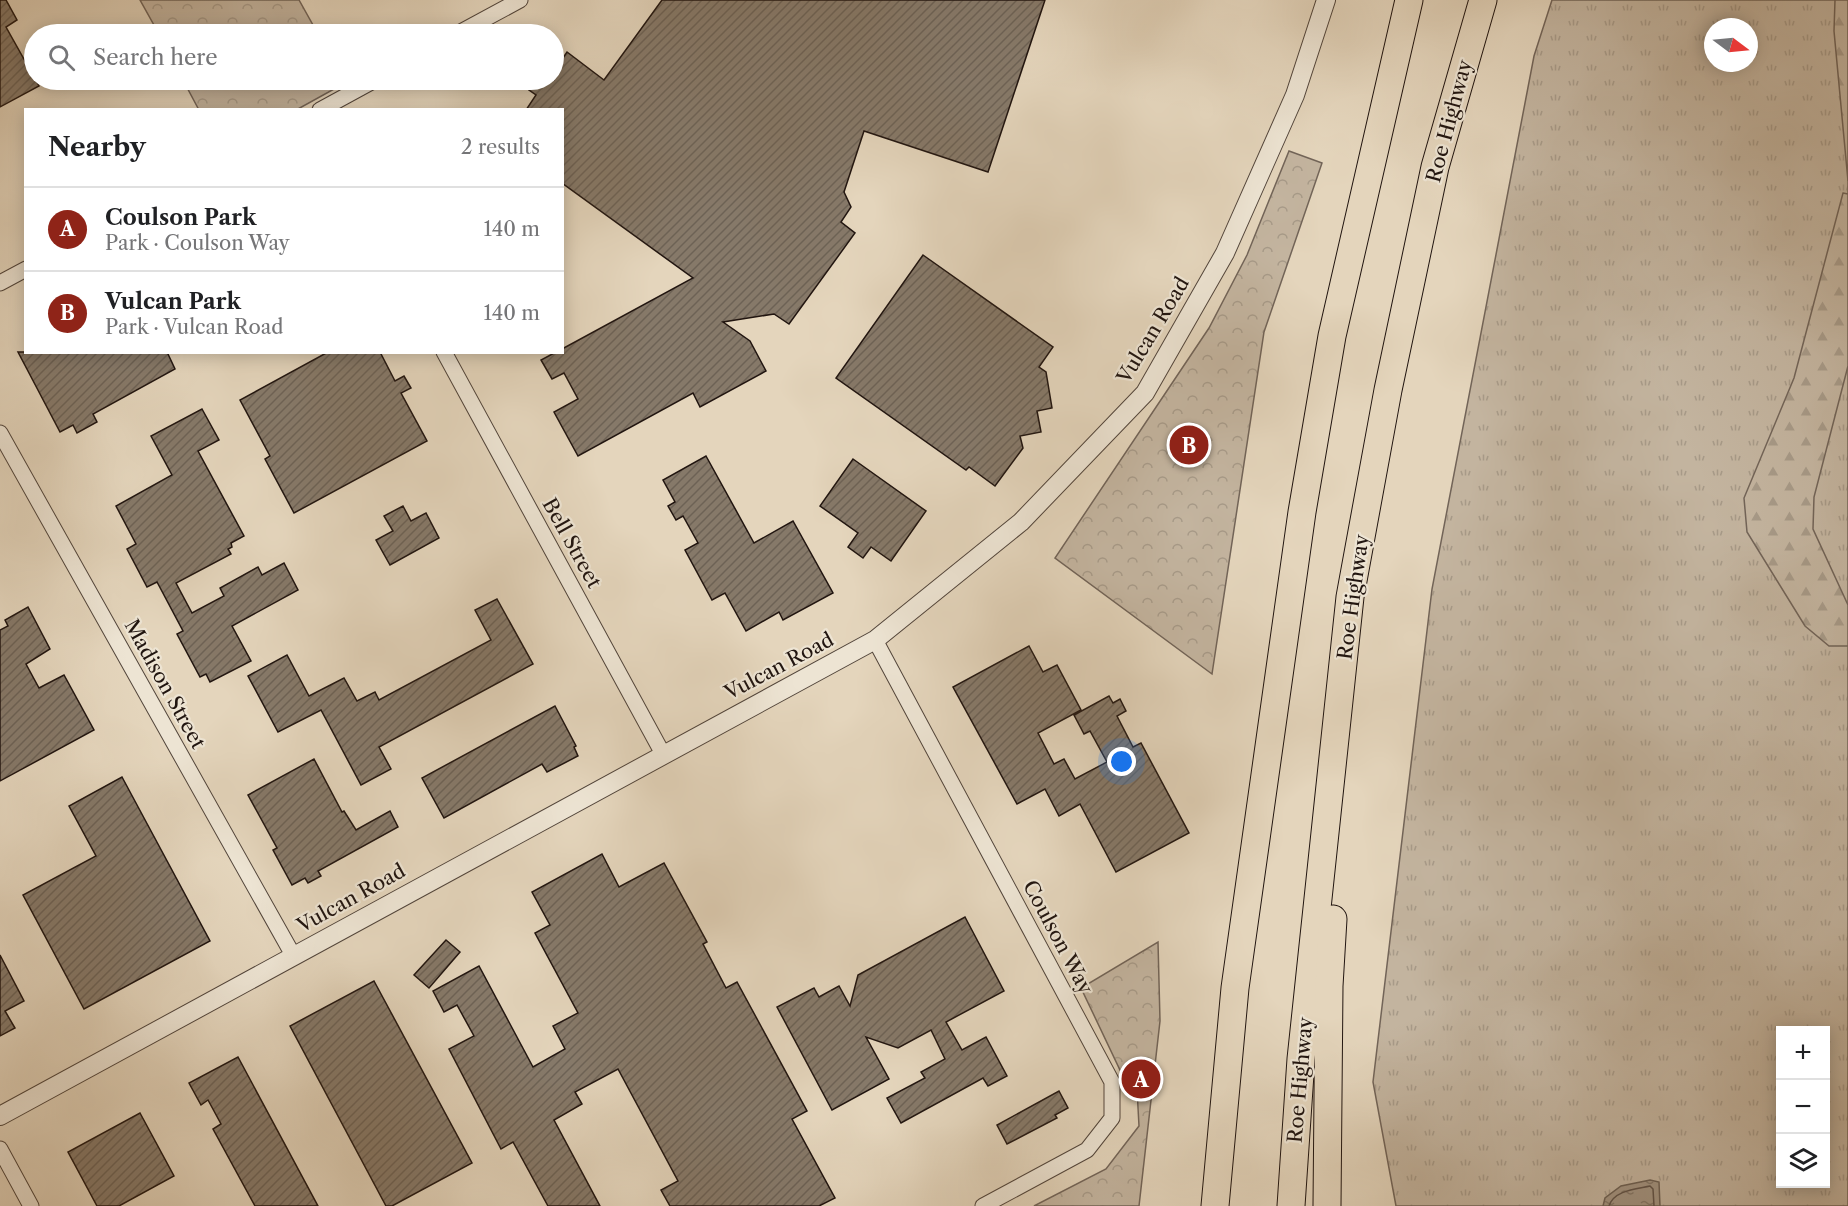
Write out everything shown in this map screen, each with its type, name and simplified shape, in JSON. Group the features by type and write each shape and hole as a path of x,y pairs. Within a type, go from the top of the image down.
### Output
{"highway":[{"path":"1215,1206 1235,988 1302,512 1332,336 1409,0"},
{"name":"Roe Highway","path":"1291,1206 1301,1059 1350,597 1378,443 1435,167 1483,0"},
{"path":"1327,1206 1329,986 1350,597"},
{"path":"1196,1206 1204,1148 1235,988"}],"street":[{"path":"476,24 520,0"},
{"name":"Vulcan Road","path":"0,1116 875,640 1022,522 1145,393 1225,253 1295,95 1326,0"},
{"path":"324,108 357,90"},
{"path":"0,283 24,270"},
{"name":"Bell Street","path":"445,354 663,754"},
{"name":"Madison Street","path":"0,433 293,955"},
{"name":"Coulson Way","path":"875,640 1112,1082 1112,1118 1087,1150 983,1206"},
{"path":"0,1149 31,1206"}],"green space":[{"path":"140,0 299,0 312,24 153,24"},
{"path":"1552,0 1848,0 1848,1206 1396,1206 1373,1082 1432,589 1534,56"},
{"path":"1835,0 1848,0 1848,181 1834,31"},
{"path":"188,90 332,90 300,108 198,108"},
{"path":"1289,151 1322,163 1264,332 1212,674 1055,558 1209,328 1247,255"},
{"path":"1843,193 1848,194 1848,366 1814,497 1813,529 1848,605 1848,646 1829,646 1805,626 1747,532 1744,498 1794,378"},
{"path":"1158,942 1160,1021 1139,1206 1034,1206 1106,1169 1139,1126 1137,1089 1120,1070 1081,988"}],"water":[{"path":"1650,1180 1659,1182 1660,1206 1603,1206 1605,1198 1621,1186"}],"building":[{"path":"0,0 6,0 17,20 6,27 24,59 24,90 32,90 0,107"},
{"path":"662,0 1045,0 988,172 864,131 844,192 851,207 841,222 855,233 789,324 774,314 723,322 750,341 766,371 700,407 693,393 578,456 554,412 578,399 564,373 552,379 541,360 552,354 564,354 564,348 693,278 564,184 564,108 527,108 536,95 529,90 564,90 564,56 567,52 604,80"},
{"path":"923,255 1053,347 1039,367 1046,372 1052,408 1037,411 1041,432 1020,436 1023,448 995,486 969,467 966,470 836,378"},
{"path":"18,352 24,352 24,354 168,354 175,369 93,414 97,422 77,433 73,425 60,432"},
{"path":"324,354 381,354 395,381 404,376 411,388 401,393 427,441 294,513 265,459 270,456 240,400"},
{"path":"202,409 219,440 198,451 244,536 231,543 232,547 228,549 231,554 176,583 192,613 224,596 220,588 258,567 262,575 284,563 298,590 232,626 251,661 210,682 206,674 200,677 177,634 183,631 157,582 147,587 127,549 136,544 116,506 172,475 151,436"},
{"path":"706,456 754,543 793,521 833,593 783,620 779,612 746,631 725,593 712,600 685,550 698,543 683,516 676,520 668,506 675,502 663,480"},
{"path":"853,459 926,511 891,561 871,547 863,558 848,547 858,533 820,506"},
{"path":"403,506 411,521 426,513 439,538 390,565 376,540 393,531 384,516"},
{"path":"497,599 533,664 379,747 391,769 361,785 321,710 278,732 248,676 287,655 309,696 344,678 357,701 375,692 379,700 491,640 475,610"},
{"path":"28,607 50,649 26,664 39,688 64,675 94,730 0,781 0,630 8,626 5,620"},
{"path":"1029,646 1043,672 1057,665 1081,710 1038,733 1054,764 1064,759 1075,779 1107,762 1090,731 1084,734 1074,715 1109,696 1113,703 1120,699 1126,711 1117,716 1133,747 1141,743 1189,833 1116,872 1080,804 1059,816 1045,789 1017,804 953,687"},
{"path":"555,706 576,746 574,747 578,756 547,772 542,764 444,818 422,778"},
{"path":"314,759 342,812 344,811 356,830 390,811 398,827 318,871 321,876 308,883 305,878 292,885 273,850 277,848 248,795"},
{"path":"122,777 210,941 84,1009 23,895 96,856 69,806"},
{"path":"602,854 619,887 664,863 707,942 703,944 726,988 737,982 807,1111 792,1119 835,1198 819,1206 670,1206 661,1190 678,1181 618,1069 575,1092 582,1104 554,1120 600,1206 548,1206 513,1142 501,1149 449,1049 474,1036 457,1005 444,1012 433,991 479,966 533,1067 565,1049 553,1026 578,1013 535,933 550,925 532,892"},
{"path":"965,917 1004,991 946,1022 962,1050 986,1037 1007,1076 988,1086 983,1078 901,1123 887,1098 925,1078 921,1072 945,1059 931,1030 898,1048 866,1037 889,1079 832,1110 777,1007 814,988 819,997 839,986 850,1006 858,975"},
{"path":"446,940 460,952 429,988 414,975"},
{"path":"0,955 24,1001 5,1011 15,1028 0,1036"},
{"path":"374,981 472,1163 392,1206 386,1206 290,1026"},
{"path":"238,1057 318,1206 255,1206 213,1129 221,1124 208,1100 201,1105 189,1083"},
{"path":"1059,1091 1068,1108 1055,1115 1057,1118 1007,1144 997,1125"},
{"path":"140,1113 174,1176 119,1206 97,1206 68,1152"}],"place":[{"name":"Vulcan Park","path":"1189,445"},
{"name":"Coulson Park","path":"1141,1079"}]}
